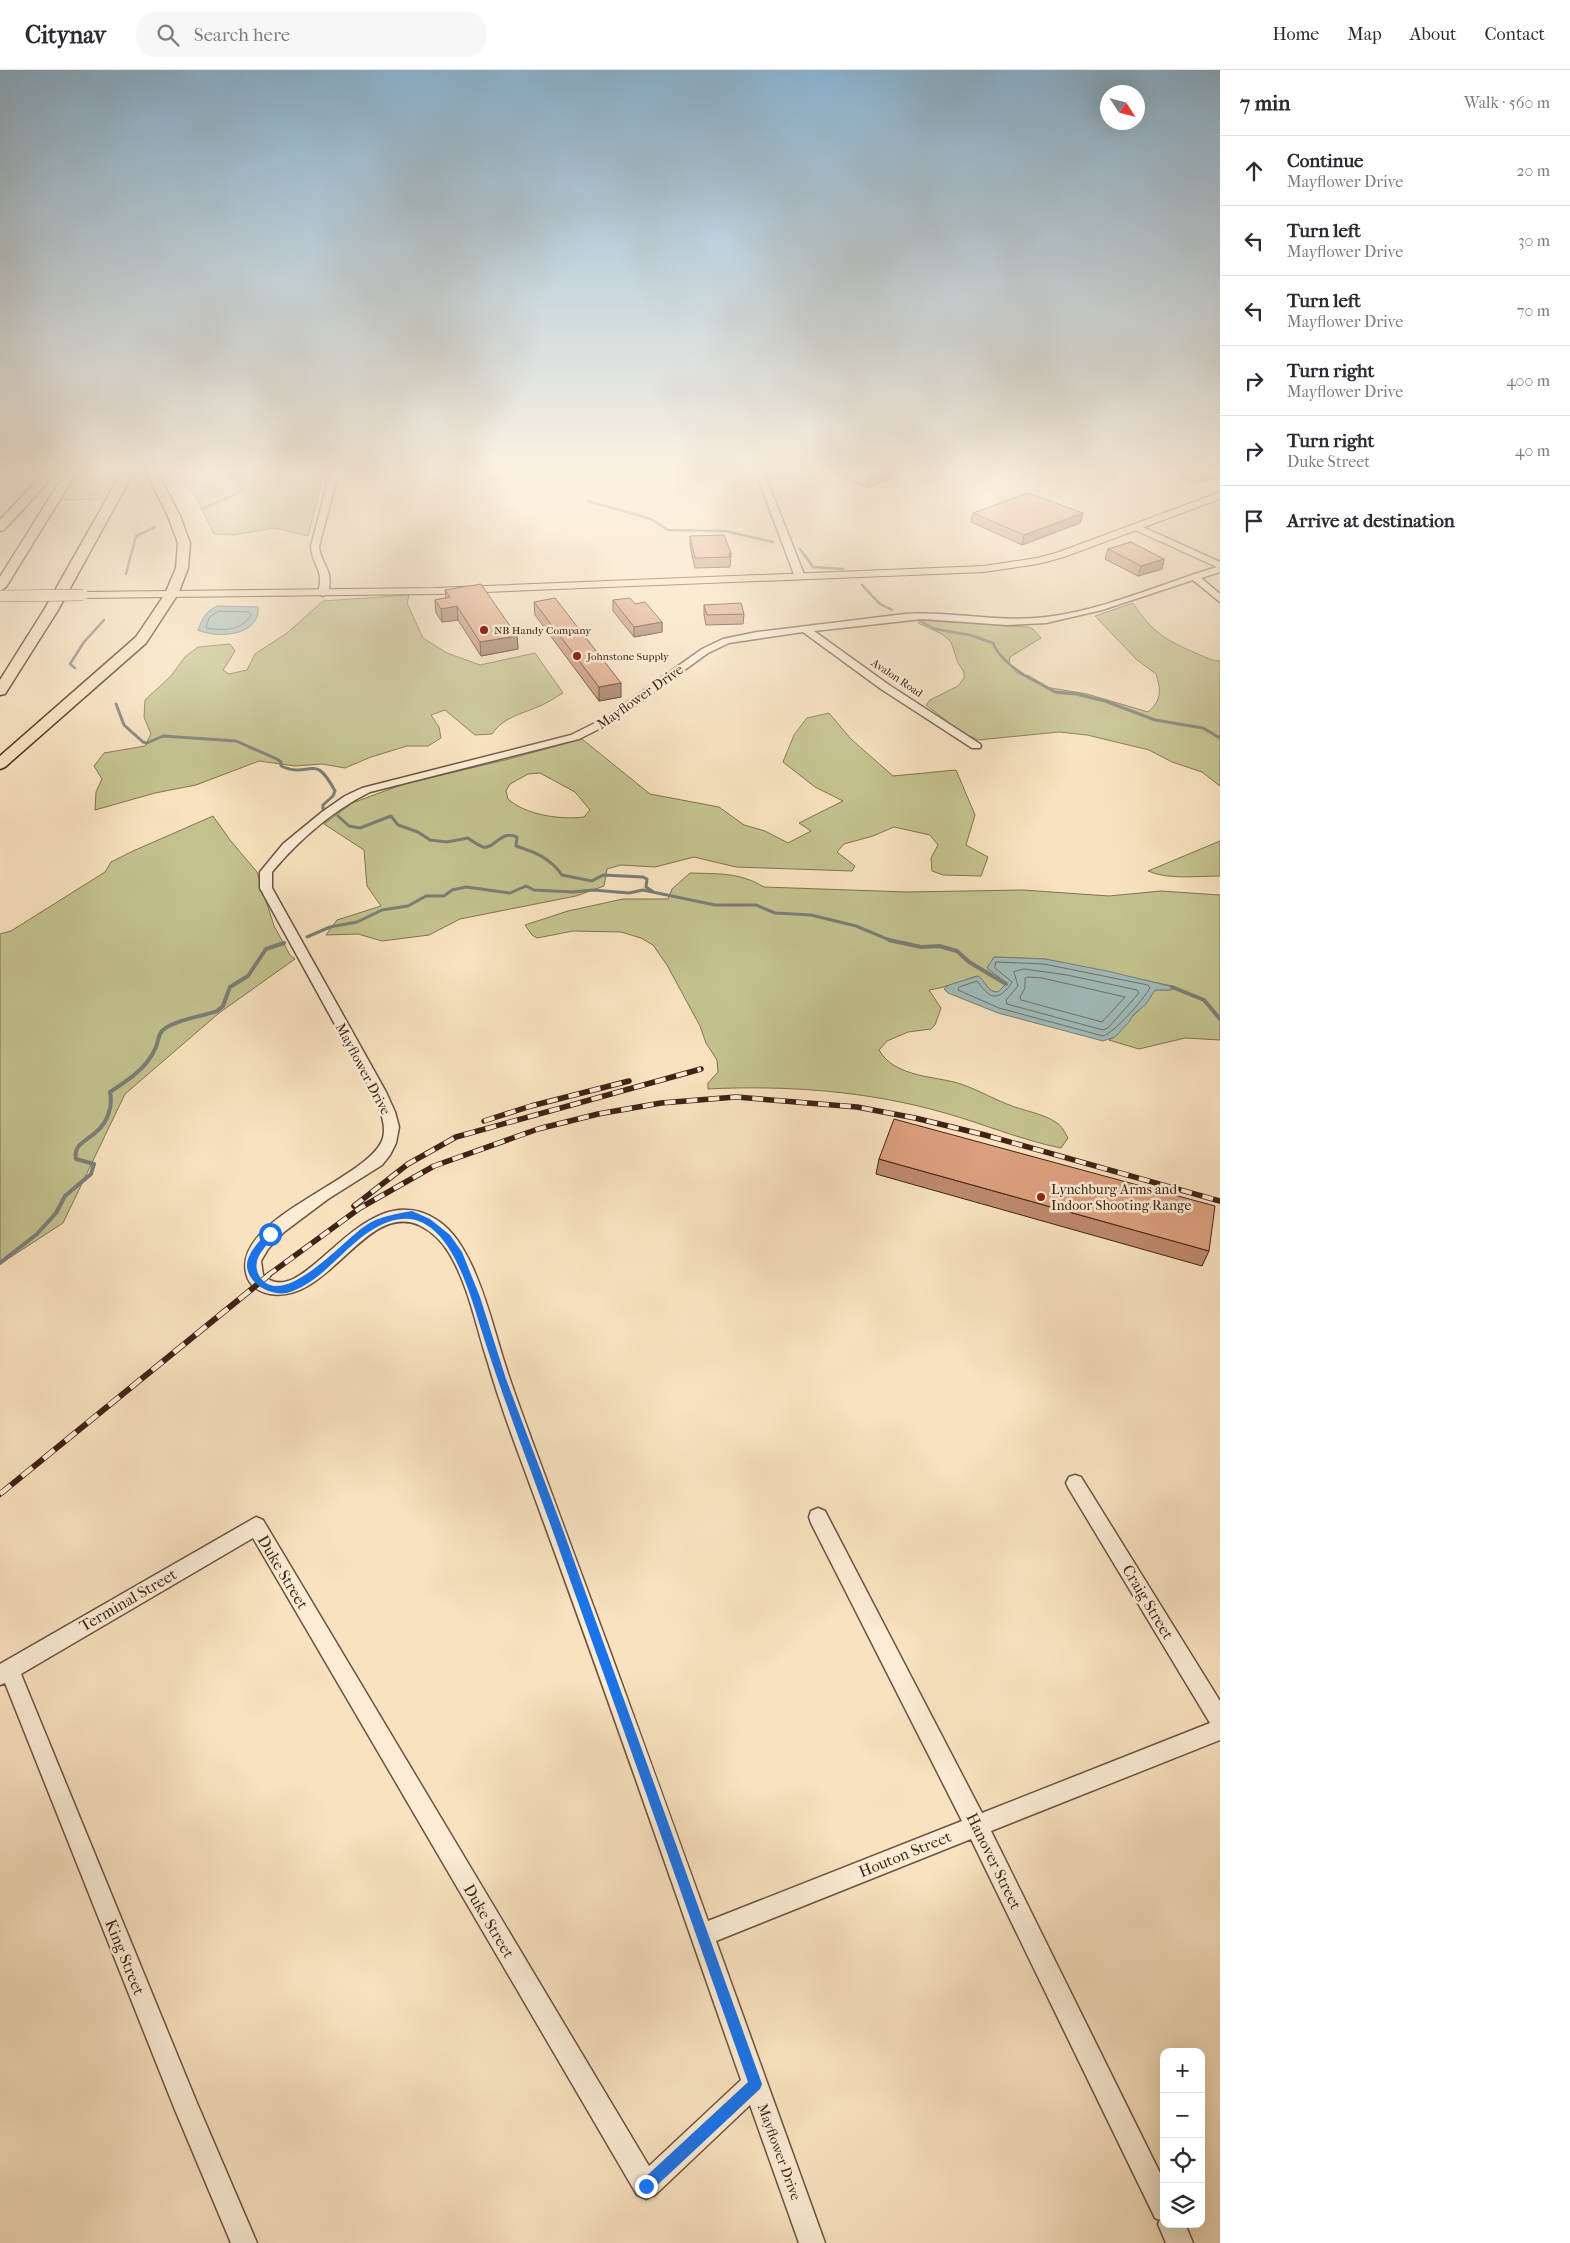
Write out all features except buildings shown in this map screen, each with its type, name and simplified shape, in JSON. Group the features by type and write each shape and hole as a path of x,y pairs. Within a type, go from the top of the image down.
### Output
{"highway":[{"path":"0,587 10,571"},
{"path":"0,691 15,670 72,571"},
{"path":"0,764 141,640 152,628 170,596 180,571"}],"main road":[{"path":"0,602 170,596 299,597 323,593 436,591 947,571"},
{"path":"0,596 82,598"}],"street":[{"path":"323,593 326,581 326,571"},
{"path":"798,571 800,577"},
{"name":"Mayflower Drive","path":"812,2243 558,1530 501,1379 475,1297 457,1252 447,1238 427,1221 412,1215 399,1216 368,1228 311,1276 289,1289 275,1289 258,1282 252,1269 251,1264 257,1250 270,1234 294,1215 377,1161 387,1148 393,1133 388,1111 379,1092 283,922 266,888 264,878 271,864 296,839 348,798 366,790 574,737 610,720 717,644 741,637 922,616 1007,622 1046,620 1098,608 1214,571"},
{"path":"1196,578 1220,599"},
{"name":"Avalon Road","path":"805,629 885,687 976,746"},
{"name":"Craig Street","path":"1075,1483 1220,1720"},
{"name":"Hanover Street","path":"818,1517 976,1825 1160,2201"},
{"name":"Terminal Street","path":"5,1672 256,1526"},
{"name":"Duke Street","path":"256,1526 646,2186 755,2084"},
{"name":"King Street","path":"5,1672 244,2243"},
{"name":"Houton Street","path":"701,1935 1220,1730"},
{"path":"1173,2228 1180,2243"}],"shaded area":[{"path":"409,595 407,603 423,638 447,653 480,665 535,653 563,693 545,704 508,719 492,734 475,735 445,710 431,715 439,727 441,738 428,746 407,746 371,757 345,768 322,764 295,766 259,761 196,785 155,793 95,810 96,792 102,779 94,766 104,753 145,746 151,734 144,717 145,700 171,676 185,657 198,647 230,644 235,651 223,670 229,674 247,670 255,654 287,633 323,601"},
{"path":"1133,603 1147,622 1168,640 1209,659 1220,661 1220,786 1202,772 1172,762 1149,750 1087,735 1059,732 978,740 961,732 926,705 930,700 958,686 964,678 964,672 958,663 951,642 942,634 918,623 921,620 1028,627 1033,629 1041,638 1010,657 1009,663 1016,672 1045,687 1087,694 1148,712 1153,708 1158,699 1159,685 1156,674 1137,660 1095,616"},
{"path":"829,713 851,739 893,776 956,770 975,815 966,845 988,857 981,876 943,875 932,871 931,858 938,845 930,835 894,827 873,836 844,844 837,852 855,866 852,871 736,867 694,857 655,867 621,865 607,869 604,886 576,896 460,919 429,935 382,941 358,934 326,935 337,920 381,906 367,886 364,850 324,824 352,803 404,784 582,739 650,794 719,807 744,825 765,831 788,843 811,831 799,823 843,801 815,787 783,762 794,735 807,718","holes":["540,773 575,792 590,810 584,817 565,818 534,813 508,799 506,791 510,784 528,774"]},
{"path":"213,816 257,872 274,926 290,955 295,959 219,1013 125,1094 63,1223 0,1264 0,934 11,931 105,872 111,862"},
{"path":"1220,841 1220,876 1174,877 1148,871"},
{"path":"690,873 737,876 764,887 907,892 1023,890 1109,896 1161,891 1220,895 1220,1040 1185,1038 1139,1049 1109,1040 1120,1032 1155,990 1172,990 1172,986 1045,959 994,957 987,968 1007,983 998,992 991,990 977,976 929,990 941,1008 935,1025 931,1029 908,1032 887,1041 879,1050 893,1065 902,1070 961,1084 1020,1109 1039,1114 1057,1123 1068,1138 1061,1148 1031,1141 945,1113 887,1099 797,1089 708,1089 708,1083 718,1072 717,1060 706,1043 700,1026 667,965 653,945 641,938 621,932 573,931 537,938 532,935 525,925 568,911 623,899 668,899 672,889"}],"water":[{"path":"218,606 258,607 257,617 253,624 236,633 216,634 198,630 207,613"},
{"path":"994,957 1045,959 1107,971 1173,987 1171,990 1155,990 1146,1004 1133,1015 1115,1037 1103,1041 998,1013 948,993 944,989 949,985 978,976 991,991 998,992 1007,983 987,968"}],"waterway":[{"path":"862,585 880,604 892,610"},
{"path":"75,668 70,664 84,642 104,620"},
{"path":"918,620 935,629 970,635 993,643 1003,658 1029,678"},
{"path":"1027,676 1055,692 1076,694 1105,701 1155,720 1203,728 1220,738"},
{"path":"116,704 124,725 143,742 147,743 163,736 236,741 277,759 281,762 281,766 299,770 311,768 322,772 335,791 333,796 323,805 323,809"},
{"path":"338,816 349,826 360,828 391,816 398,825 418,832 430,840 447,842 468,838 483,847 491,846 502,837 511,835 517,837 516,846 542,856 562,875 592,881 603,875 643,877 647,879 646,887 652,891"},
{"path":"307,937 330,927 357,922 382,910 408,906 426,896 444,896 452,890 466,887 510,893 526,886 534,890 573,892 593,890 629,893 643,890 715,905 756,905 775,913 811,915 856,926 890,940"},
{"path":"890,940 921,947 939,946 957,951 969,962 1006,984"},
{"path":"0,1263 37,1234 56,1213 65,1196 91,1174 94,1164 76,1159 77,1150 81,1143 104,1124 110,1108 110,1092 130,1079 142,1068 156,1047 162,1031 172,1024 217,1011 223,1006 230,987 248,976 266,949 284,943"},
{"path":"1172,987 1204,1000 1220,1019"}],"railway":[{"path":"354,1206 408,1164 456,1137 701,1069"},
{"path":"484,1121 531,1106 629,1081"},
{"path":"267,1276 360,1208 434,1166 538,1129 598,1114 661,1103 736,1097 857,1107 915,1118 985,1135 1220,1201"},
{"path":"0,1494 269,1275"}],"place":[{"name":"NB Handy Company","path":"484,630"},
{"name":"Johnstone Supply","path":"577,656"},
{"name":"Lynchburg Arms and Indoor Shooting Range","path":"1041,1197"}],"route":[{"path":"270,1234 257,1250 251,1264 254,1275 258,1282 264,1285 275,1289 289,1289 299,1285 311,1276 368,1228 388,1218 412,1215 427,1221 447,1238 457,1252 475,1297 501,1379 558,1530 755,2084 646,2186"}]}
